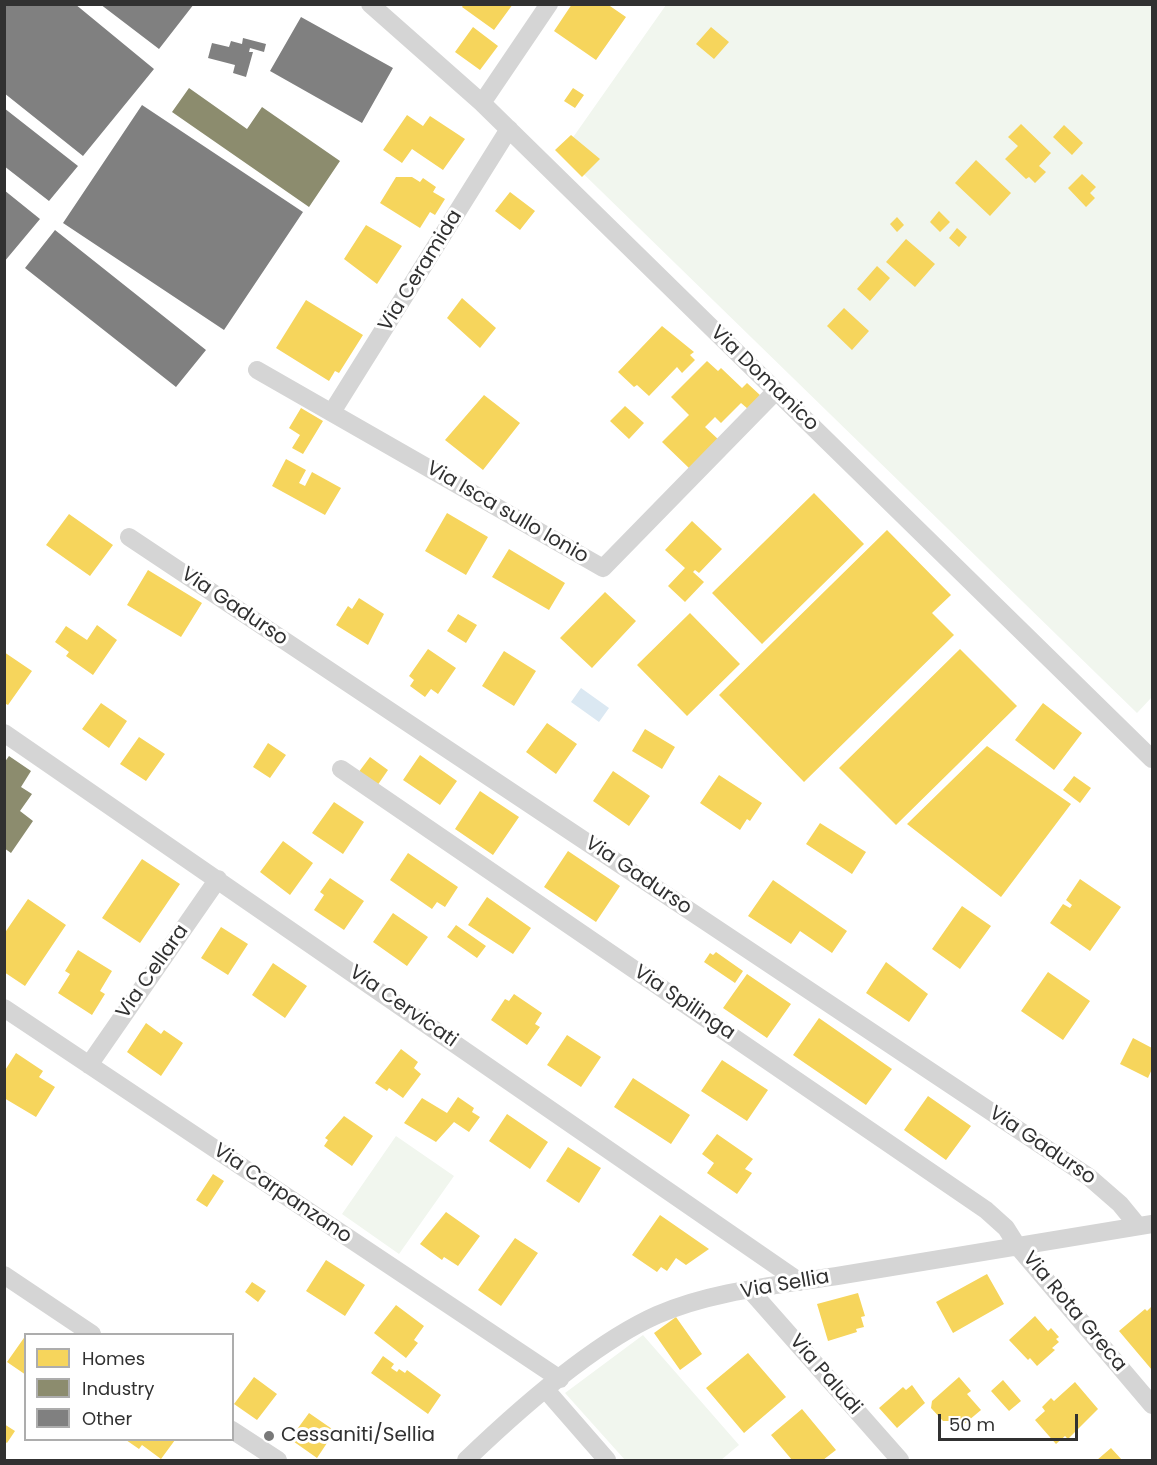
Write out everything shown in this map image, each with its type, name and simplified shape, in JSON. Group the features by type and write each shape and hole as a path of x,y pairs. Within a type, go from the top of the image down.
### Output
{"street":[{"name":"Via Domanico","path":"370,4 509,129 1152,759"},
{"path":"482,103 549,4"},
{"name":"Via Ceramida","path":"332,412 509,129"},
{"name":"Via Isca sullo Ionio","path":"257,370 603,568 776,391"},
{"name":"Via Gadurso","path":"129,537 1089,1177 1145,1225"},
{"name":"Via Cervicati","path":"4,733 800,1282"},
{"name":"Via Spilinga","path":"341,769 977,1204 999,1222 1018,1246"},
{"name":"Via Cellara","path":"88,1065 218,879"},
{"name":"Via Carpanzano","path":"4,1008 553,1385 607,1461"},
{"name":"Via Sellia","path":"466,1461 553,1385 621,1336 656,1316 687,1304 750,1290 1145,1225"},
{"name":"Via Rota Greca","path":"1018,1246 1152,1405"},
{"path":"4,1275 89,1333"},
{"name":"Via Paludi","path":"750,1290 900,1461"},
{"path":"234,1431 278,1461"}],"shaded area":[{"path":"666,5 1152,5 1152,697 1137,713 562,153"},
{"path":"581,688 609,708 599,722 571,702"},
{"path":"396,1136 454,1176 399,1254 342,1214"},
{"path":"643,1335 739,1445 721,1460 625,1460 565,1393"}],"building: Homes":[{"path":"464,4 513,4 494,30 462,7"},
{"path":"572,4 607,4 626,17 596,60 554,31"},
{"path":"473,27 498,46 480,70 455,52"},
{"path":"711,27 729,42 714,59 696,44"},
{"path":"573,88 584,95 575,108 564,101"},
{"path":"407,115 423,126 430,116 465,139 443,170 412,149 402,163 383,150"},
{"path":"1021,124 1051,153 1039,166 1046,172 1035,183 1029,177 1026,179 1005,159 1018,146 1008,137"},
{"path":"1064,125 1083,143 1072,155 1053,137"},
{"path":"571,135 600,159 582,177 555,150"},
{"path":"976,160 1011,193 990,216 955,183"},
{"path":"1082,174 1096,187 1090,193 1095,198 1086,207 1068,188"},
{"path":"396,177 412,177 420,182 423,178 436,187 433,192 445,199 435,215 430,212 420,228 380,203"},
{"path":"510,192 535,211 520,230 495,211"},
{"path":"939,211 950,222 940,232 930,222"},
{"path":"897,217 904,225 897,232 890,224"},
{"path":"366,225 402,246 377,284 344,259"},
{"path":"957,228 967,237 959,247 949,238"},
{"path":"906,239 935,264 915,287 886,262"},
{"path":"877,266 890,278 870,301 857,289"},
{"path":"462,298 496,328 480,348 447,318"},
{"path":"306,300 363,335 339,373 335,371 329,381 276,348"},
{"path":"844,308 869,331 852,350 827,326"},
{"path":"662,326 694,352 690,355 695,360 682,373 677,367 649,396 637,385 634,387 618,372"},
{"path":"707,361 718,371 721,368 742,388 747,383 761,396 748,409 741,403 721,423 715,417 705,427 719,440 690,469 662,442 689,415 671,397"},
{"path":"484,395 520,423 483,470 445,440"},
{"path":"625,406 644,423 629,439 610,421"},
{"path":"301,408 323,421 303,454 292,448 300,435 289,428"},
{"path":"286,459 306,470 299,483 305,486 312,472 341,488 325,515 272,486"},
{"path":"814,493 864,544 762,644 712,593"},
{"path":"447,513 488,537 466,575 425,551"},
{"path":"69,514 113,545 90,576 46,545"},
{"path":"692,521 722,549 699,573 695,570 693,572 704,582 685,602 668,586 685,568 665,550"},
{"path":"887,530 951,595 932,613 954,635 804,782 719,695"},
{"path":"509,549 565,583 549,610 492,577"},
{"path":"148,570 202,603 181,637 127,605"},
{"path":"605,592 636,621 592,668 560,638"},
{"path":"359,598 384,614 368,645 336,625 348,606 352,609"},
{"path":"690,613 740,664 687,716 637,665"},
{"path":"458,614 477,625 466,643 447,631"},
{"path":"97,625 117,640 93,675 66,656 69,652 55,642 66,626 87,640"},
{"path":"428,649 456,668 438,694 431,689 425,697 410,686 414,680 409,676"},
{"path":"960,649 1017,706 896,825 839,768"},
{"path":"504,651 536,671 514,706 482,686"},
{"path":"4,652 32,671 8,705 4,703"},
{"path":"101,703 127,721 109,748 82,729"},
{"path":"1043,703 1082,733 1054,770 1015,740"},
{"path":"547,723 577,744 556,774 526,752"},
{"path":"645,729 675,747 662,769 632,751"},
{"path":"139,737 165,754 146,781 120,764"},
{"path":"268,743 286,755 270,778 253,767"},
{"path":"987,746 1071,804 1001,897 907,824"},
{"path":"420,755 457,781 440,805 403,780"},
{"path":"370,757 388,770 377,786 358,773"},
{"path":"613,771 650,796 629,826 593,801"},
{"path":"719,775 762,803 750,821 747,819 740,830 700,803"},
{"path":"1074,776 1091,788 1080,803 1063,790"},
{"path":"480,791 519,817 493,855 455,829"},
{"path":"334,802 364,822 343,854 312,833"},
{"path":"820,823 866,852 852,874 806,844"},
{"path":"283,841 313,863 290,895 260,872"},
{"path":"568,851 620,886 596,922 544,887"},
{"path":"408,853 458,887 445,907 437,902 432,909 390,880"},
{"path":"142,859 180,884 140,943 102,918"},
{"path":"330,878 364,901 344,930 314,910 324,895 320,892"},
{"path":"1080,879 1121,907 1090,951 1050,923 1063,904 1070,908 1072,905 1066,900"},
{"path":"773,880 847,931 832,953 800,931 791,944 748,916"},
{"path":"487,897 531,928 513,954 468,925"},
{"path":"28,899 66,925 25,986 4,972 4,934"},
{"path":"962,906 991,926 960,969 932,949"},
{"path":"393,913 428,937 407,966 373,942"},
{"path":"456,925 486,946 477,958 447,937"},
{"path":"221,927 248,944 228,975 201,958"},
{"path":"78,950 112,971 100,991 105,994 92,1015 58,993 70,974 65,971"},
{"path":"716,952 743,971 735,983 704,962 710,953 713,955"},
{"path":"886,962 928,994 909,1022 866,993"},
{"path":"273,963 307,986 285,1018 252,995"},
{"path":"1048,972 1090,1001 1063,1040 1021,1011"},
{"path":"747,974 791,1004 767,1038 723,1008"},
{"path":"514,994 542,1013 535,1024 540,1027 527,1045 491,1020 505,999 509,1001"},
{"path":"819,1018 892,1069 866,1105 793,1055"},
{"path":"146,1023 161,1034 164,1030 183,1043 161,1076 127,1052"},
{"path":"567,1035 601,1057 581,1087 547,1065"},
{"path":"1133,1038 1152,1048 1152,1069 1148,1078 1120,1064"},
{"path":"401,1049 418,1062 414,1068 421,1074 403,1098 389,1088 387,1091 375,1083"},
{"path":"16,1053 43,1071 39,1077 55,1087 36,1117 4,1098 4,1072"},
{"path":"722,1060 768,1090 747,1121 701,1091"},
{"path":"633,1078 690,1115 671,1144 614,1107"},
{"path":"928,1096 971,1126 946,1160 904,1130"},
{"path":"458,1097 474,1108 472,1112 480,1117 469,1132 454,1122 436,1142 404,1123 422,1098 447,1113"},
{"path":"507,1114 548,1142 530,1169 489,1141"},
{"path":"344,1116 373,1136 352,1166 324,1146 328,1140 325,1138"},
{"path":"717,1134 753,1159 745,1169 752,1173 737,1194 707,1173 714,1163 702,1154"},
{"path":"568,1147 601,1168 579,1203 546,1181"},
{"path":"213,1174 224,1181 207,1207 196,1200"},
{"path":"446,1212 480,1236 458,1266 444,1257 442,1260 420,1244"},
{"path":"660,1215 709,1249 686,1265 676,1258 667,1271 661,1267 657,1272 632,1255"},
{"path":"515,1238 538,1253 501,1306 478,1290"},
{"path":"326,1260 365,1285 345,1316 306,1291"},
{"path":"987,1274 1004,1304 953,1333 936,1302"},
{"path":"252,1282 266,1291 258,1302 245,1292"},
{"path":"858,1293 865,1316 861,1317 864,1327 856,1329 857,1332 828,1341 817,1304"},
{"path":"396,1305 424,1326 414,1340 418,1343 406,1358 374,1333"},
{"path":"1152,1306 1152,1370 1119,1331 1145,1309 1147,1311"},
{"path":"1035,1316 1048,1331 1051,1328 1059,1337 1056,1339 1059,1342 1052,1348 1055,1350 1037,1366 1009,1340"},
{"path":"676,1317 702,1354 680,1370 654,1333"},
{"path":"24,1338 24,1374 7,1362"},
{"path":"748,1353 786,1397 744,1433 706,1388"},
{"path":"383,1356 394,1364 391,1368 405,1373 407,1370 441,1395 428,1414 371,1373"},
{"path":"254,1377 277,1394 257,1420 234,1404"},
{"path":"959,1377 971,1391 967,1394 981,1410 962,1426 955,1417 951,1421 943,1421 931,1408 932,1401"},
{"path":"1003,1380 1021,1401 1009,1411 991,1391"},
{"path":"1075,1382 1098,1409 1068,1439 1065,1436 1056,1444 1035,1420 1045,1411 1042,1407 1051,1398 1054,1401"},
{"path":"912,1385 925,1403 897,1428 879,1408 903,1387 906,1390"},
{"path":"802,1409 836,1450 823,1460 792,1460 771,1435"},
{"path":"309,1413 335,1431 317,1458 290,1439"},
{"path":"4,1424 15,1431 7,1443 4,1441"},
{"path":"127,1441 174,1441 161,1459 142,1445 139,1449"},
{"path":"1111,1448 1122,1460 1097,1460"}],"building: Industry":[{"path":"189,88 247,129 262,107 340,161 309,207 172,112"},
{"path":"9,756 31,771 21,787 32,794 20,811 33,821 11,853 4,848 4,763"}],"building: Other":[{"path":"4,4 75,4 154,69 83,156 4,93"},
{"path":"100,4 194,4 159,49"},
{"path":"301,17 393,68 362,123 270,71"},
{"path":"243,38 266,44 264,52 250,48 249,52 253,52 246,77 233,73 235,65 208,58 212,43 229,47 231,41 242,44"},
{"path":"142,105 303,212 224,330 63,223"},
{"path":"4,108 78,166 49,201 4,166"},
{"path":"4,190 40,219 4,262"},
{"path":"55,230 206,350 176,387 25,268"}],"place":[{"name":"Cessaniti/Sellia","path":"269,1436"}]}
